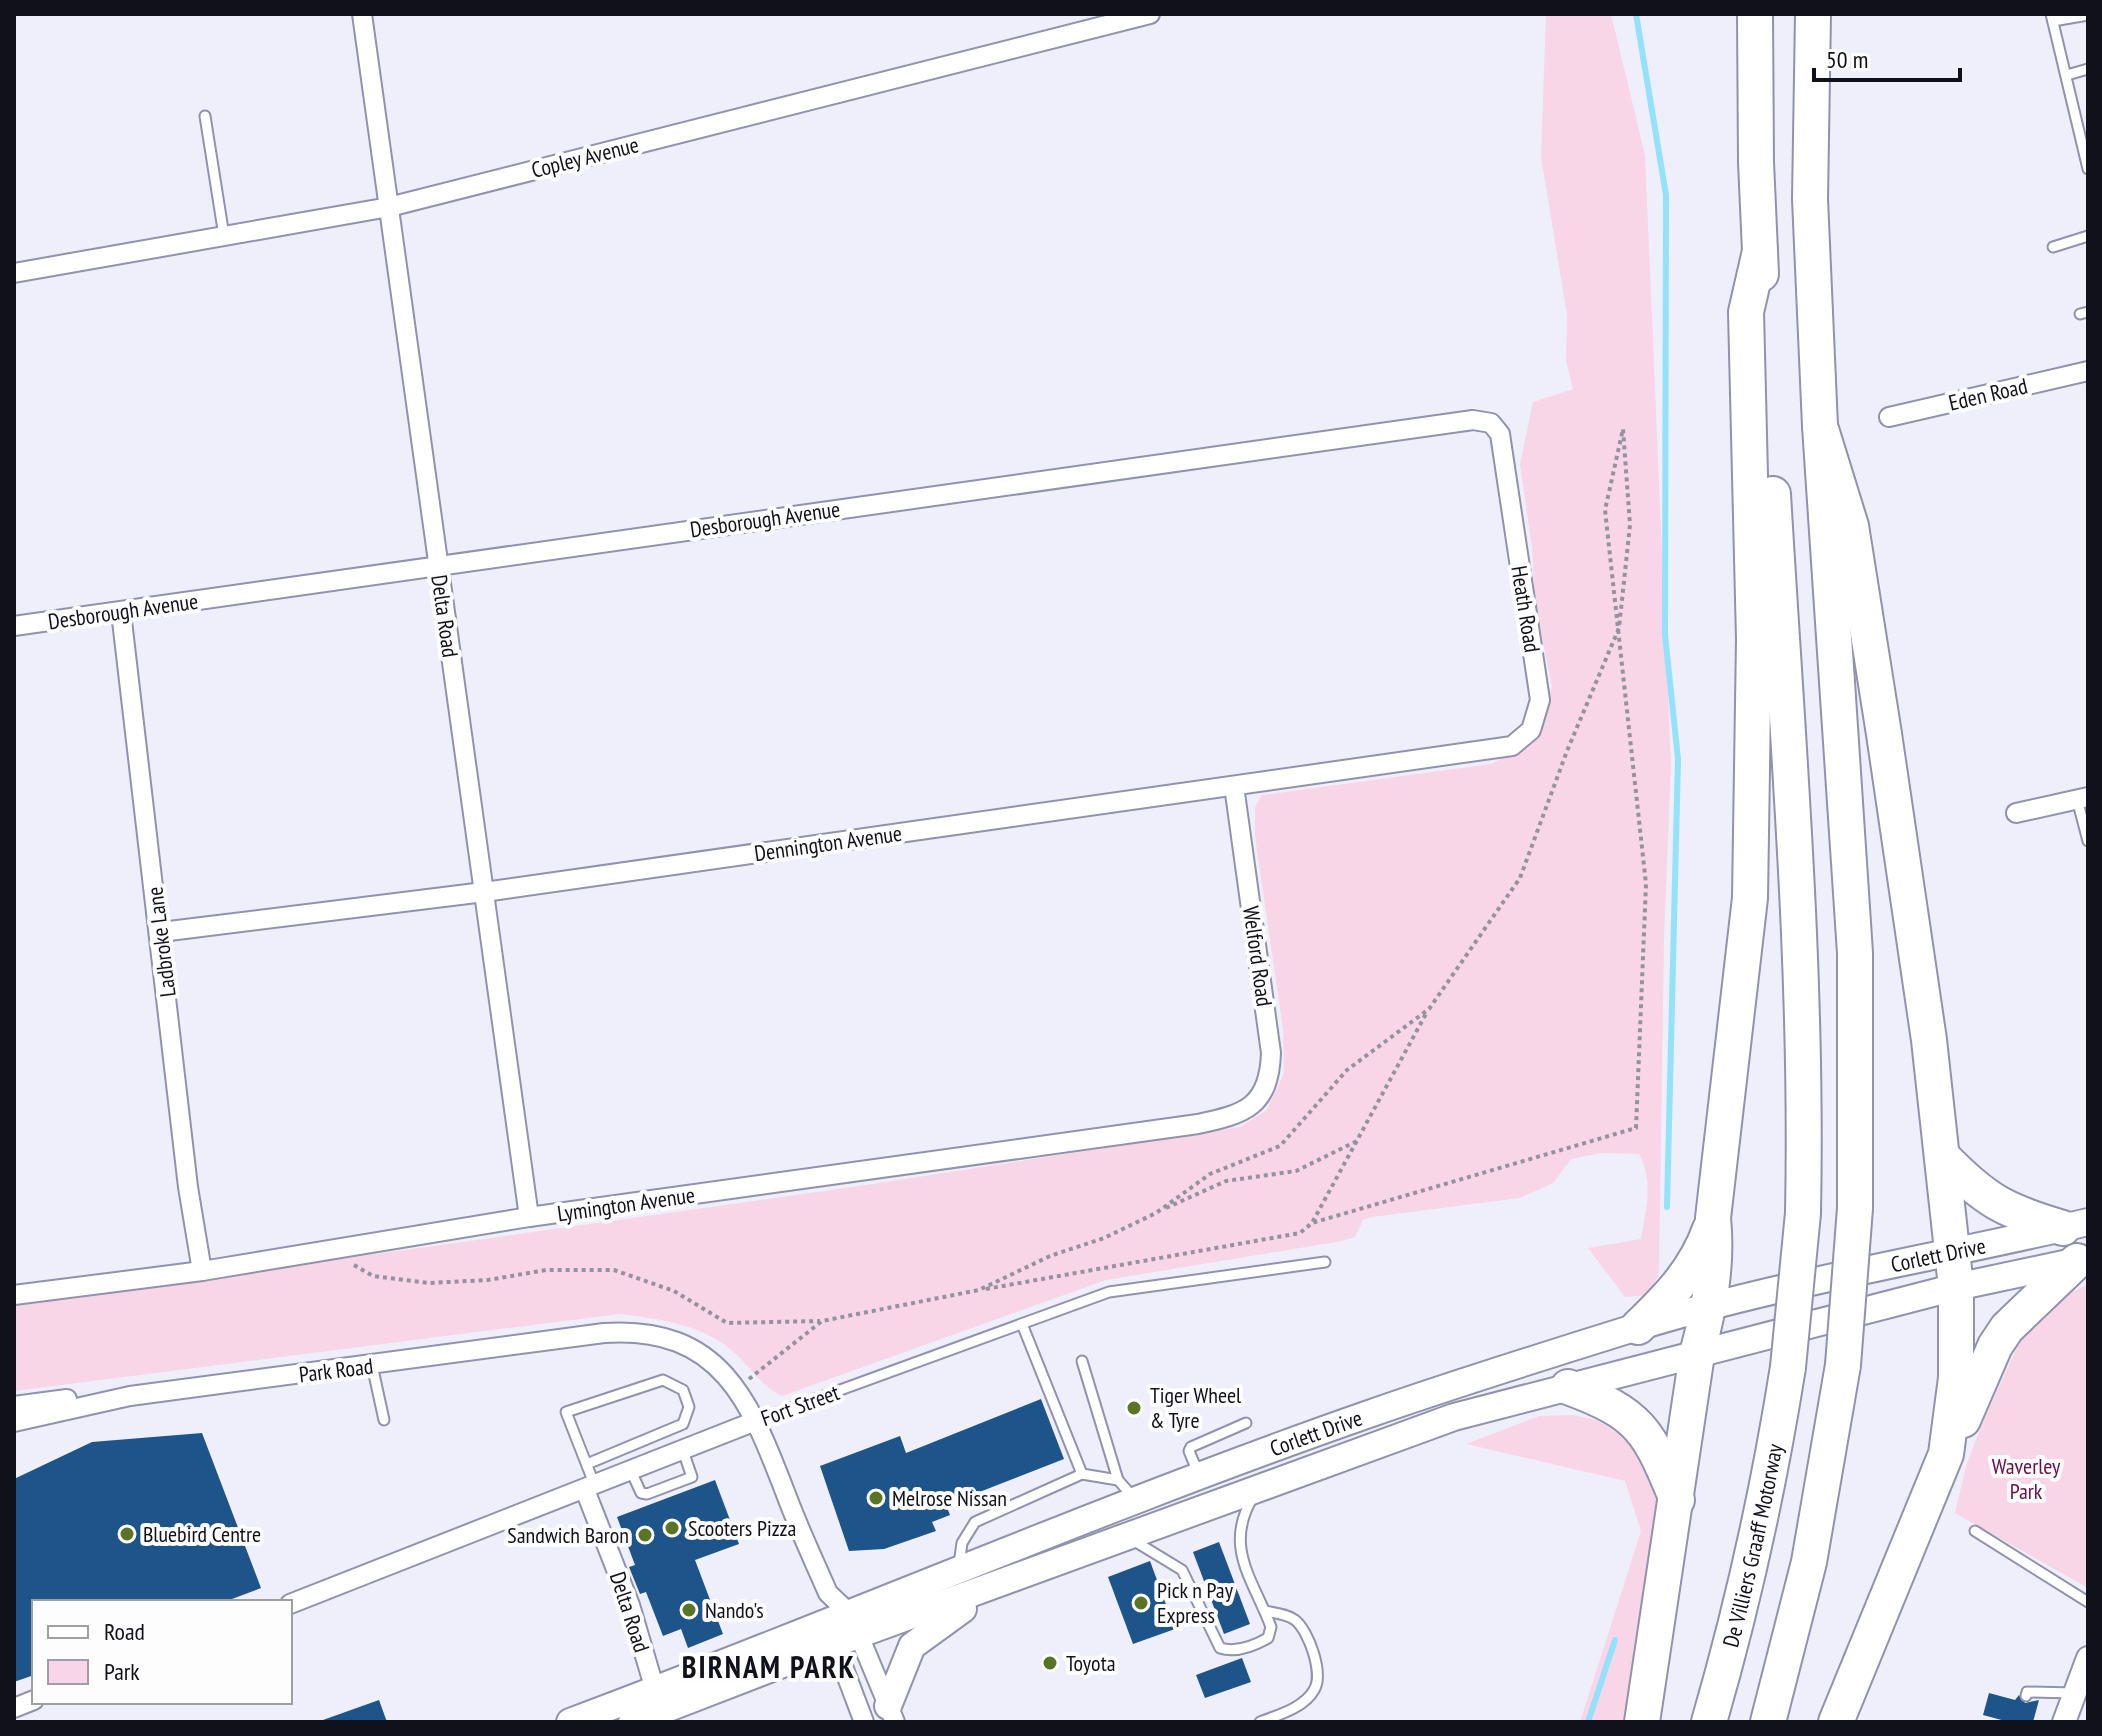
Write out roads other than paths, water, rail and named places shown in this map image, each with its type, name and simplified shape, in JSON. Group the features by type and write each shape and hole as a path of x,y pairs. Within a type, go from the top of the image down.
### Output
{"highway":[{"path":"1642,1722 1697,1354 1709,1308 1715,1257 1713,1218 1750,898 1754,639 1746,312 1760,251 1755,14"},
{"path":"1768,1722 1809,1562 1843,1365 1855,1208 1855,953 1820,426 1810,199 1813,14"},
{"name":"De Villiers Graaff Motorway","path":"1709,1722 1732,1643 1772,1468 1788,1367 1803,1213 1805,1059 1800,903 1760,251"},
{"path":"1820,426 1851,526 1905,867 1944,1158 1956,1287 1956,1378 1946,1454"},
{"path":"1944,1158 1985,1197 2017,1215 2076,1225"},
{"path":"1638,1327 1676,1290 1690,1271 1713,1218"},
{"path":"1836,1722 1946,1454 1995,1346 2021,1312 2082,1260"},
{"path":"1568,1387 1609,1404 1639,1424 1651,1439 1677,1500"}],"main road":[{"name":"Corlett Drive","path":"632,1722 843,1629 958,1571 1363,1416 1638,1327 1953,1250 2076,1225"},
{"name":"Corlett Drive","path":"570,1722 655,1690 843,1629 996,1587 1440,1422 1956,1287 2082,1260"},
{"path":"892,1714 912,1646 996,1587"}],"street":[{"name":"Delta Road","path":"362,14 529,1217"},
{"name":"Copley Avenue","path":"14,273 389,207 1150,14"},
{"name":"Eden Road","path":"1889,417 2088,371"},
{"name":"Desborough Avenue","path":"14,626 1473,420 1491,423 1500,434 1502,444"},
{"name":"Heath Road","path":"1494,751 1524,739 1538,717 1540,700 1502,444"},
{"name":"Ladbroke Lane","path":"121,612 161,932 188,1187 202,1271"},
{"name":"Dennington Avenue","path":"161,932 484,892 1494,751"},
{"name":"Welford Road","path":"1234,786 1271,1053 1265,1088 1250,1108 1239,1115"},
{"path":"2016,813 2082,798"},
{"name":"Lymington Avenue","path":"14,1295 202,1271 529,1217 1121,1136 1239,1115"},
{"name":"Park Road","path":"14,1406 130,1396 629,1331 669,1338 701,1354 736,1390 758,1420 843,1629"},
{"name":"Park Road","path":"14,1422 75,1402"},
{"name":"Fort Street","path":"292,1603 758,1420"},
{"name":"Delta Road","path":"590,1488 655,1690"},
{"path":"843,1629 892,1714"},
{"path":"843,1629 864,1722"},
{"path":"2064,1722 2080,1687 2088,1658"}],"lane":[{"path":"2088,15 2052,17 2088,165"},
{"path":"2067,75 2088,69"},
{"path":"2077,113 2088,114"},
{"path":"205,116 224,236"},
{"path":"2053,247 2088,236"},
{"path":"2082,798 2088,841"},
{"name":"Fort Street","path":"758,1420 1129,1287 1325,1262"},
{"path":"1022,1324 1082,1474"},
{"path":"1082,1361 1118,1480 1138,1502"},
{"path":"372,1365 384,1420"},
{"path":"587,1464 683,1424 689,1407 683,1390 663,1380 566,1412 587,1464 590,1488"},
{"path":"1200,1478 1189,1451 1191,1447 1246,1423"},
{"path":"631,1471 641,1493 656,1491 692,1477 683,1451"},
{"path":"958,1571 962,1543 975,1522 1082,1474 1118,1480"},
{"path":"1127,1537 1182,1570 1220,1648 1233,1651 1268,1638 1271,1627 1238,1544 1243,1517 1259,1487"},
{"path":"1975,1531 2088,1602"},
{"path":"1260,1722 1304,1702 1317,1686 1318,1676 1301,1627 1286,1615 1265,1611"},
{"path":"2026,1696 2027,1692 2080,1687"}],"waterway":[{"path":"1636,14 1666,195 1665,635 1678,759 1667,1207"},
{"path":"1588,1722 1615,1640"}],"place":[{"name":"Tiger Wheel & Tyre","path":"1134,1408"},
{"name":"Melrose Nissan","path":"876,1498"},
{"name":"Scooters Pizza","path":"672,1528"},
{"name":"Bluebird Centre","path":"127,1534"},
{"name":"Sandwich Baron","path":"645,1535"},
{"name":"Pick n Pay Express","path":"1141,1603"},
{"name":"Nando's","path":"689,1610"},
{"name":"Toyota","path":"1050,1663"}],"district":[{"name":"BIRNAM PARK","path":"769,1666"}],"park label":[{"name":"Waverley Park","path":"2026,1478"}]}
